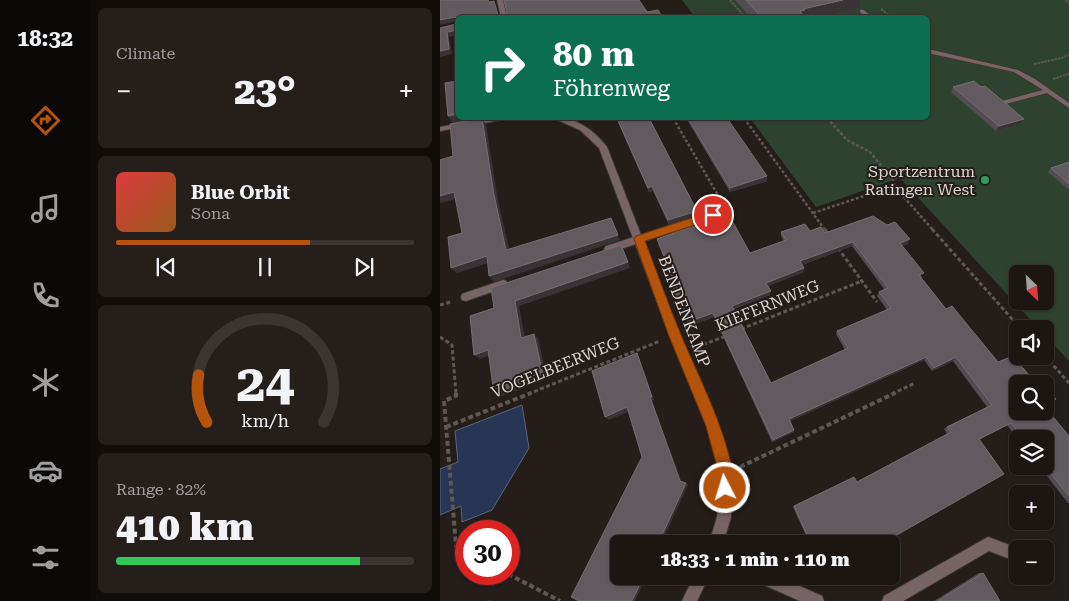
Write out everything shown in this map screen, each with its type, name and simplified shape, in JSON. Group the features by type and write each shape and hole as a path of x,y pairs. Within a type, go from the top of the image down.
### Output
{"street":[{"path":"500,0 501,15"},
{"path":"862,11 867,15"},
{"path":"930,51 1016,71 1033,80 1069,106"},
{"path":"1004,103 1048,91"},
{"path":"440,129 490,120"},
{"name":"BENDENKAMP","path":"562,120 581,127 593,135 602,147 712,426 726,474 724,517 719,535"},
{"path":"603,251 713,215"},
{"path":"466,297 512,282"},
{"path":"889,601 988,544 1009,552"},
{"path":"689,601 697,585"},
{"path":"781,585 817,601"}],"path":[{"path":"730,0 743,15"},
{"path":"1065,0 1069,2"},
{"path":"1030,65 1051,62 1069,54"},
{"path":"674,120 719,197 706,202 713,215"},
{"path":"745,120 829,236"},
{"path":"829,120 847,140 870,152 894,181 894,186 1013,320"},
{"path":"813,213 894,186"},
{"path":"834,243 877,302"},
{"name":"KIEFERNWEG","path":"736,331 862,281"},
{"name":"KIEFERNWEG","path":"682,353 727,335"},
{"name":"VOGELBEERWEG","path":"446,427 675,336"},
{"path":"440,337 452,345 456,396 442,402 446,427 455,535"},
{"path":"1053,365 1069,383"},
{"path":"726,474 915,383"},
{"path":"520,580 560,601"}],"green space":[{"name":"Sportzentrum Ratingen West","path":"682,0 1069,0 1069,361 1054,345 1054,320 1031,320 1022,310 1054,310 1054,265 1009,265 1009,296 900,178 816,207 751,120 930,120 930,15 693,15"}],"water":[{"path":"522,405 529,448 492,510 467,520 462,520 461,506 440,515 440,469 458,462 455,431"}],"building":[{"path":"440,0 494,1 498,15 455,15 455,17 440,20"},
{"path":"504,0 639,0 647,12 658,10 661,15 505,15 507,13"},
{"path":"746,0 843,0 803,9 805,10 800,11 803,15 759,15"},
{"path":"455,24 455,31 447,32 449,49 440,51 440,28"},
{"path":"455,81 455,115 448,116 445,83"},
{"path":"974,81 981,87 985,86 1024,119 999,126 953,87"},
{"path":"482,120 494,195 506,250 611,218 618,235 489,276 487,256 451,268 448,237 462,233 454,192 440,196 440,160 453,156 450,124"},
{"path":"618,120 650,120 697,211 668,220 652,186 648,188"},
{"path":"689,120 728,120 767,176 730,188"},
{"path":"1069,162 1069,184 1051,168"},
{"path":"729,215 750,253 786,240 781,232 805,224 810,231 821,227 825,233 873,216 887,225 895,222 910,239 900,243 924,273 919,275 946,309 952,306 998,362 1009,358 1009,365 1020,365 1029,375 1009,375 1009,420 1054,420 1054,418 1069,436 1069,496 1052,475 1054,475 1054,430 1017,430 1011,423 979,439 1004,474 897,535 807,535 794,506 854,477 857,482 951,432 947,427 992,405 956,357 934,368 926,357 789,419 794,430 773,440 713,313 688,322 670,279 673,278 657,239 674,233 672,229 701,219 704,224","holes":["853,242 888,288 879,292 891,308 837,331 848,348 771,383 732,306 771,291 766,283 804,268 800,261"]},
{"path":"621,245 628,262 515,301 521,338 534,334 543,375 494,394 488,350 474,355 470,316 494,308 491,288"},
{"path":"637,353 652,397 650,397 680,481 686,483 662,535 610,535 610,585 640,585 632,601 579,601 571,597 642,457 627,407 605,417 592,371"},
{"path":"983,573 1000,601 938,601"}],"place":[{"name":"Sportzentrum Ratingen West","path":"985,180"}],"route":[{"path":"713,215 639,239 675,336 712,426 726,474 725,488"}]}
